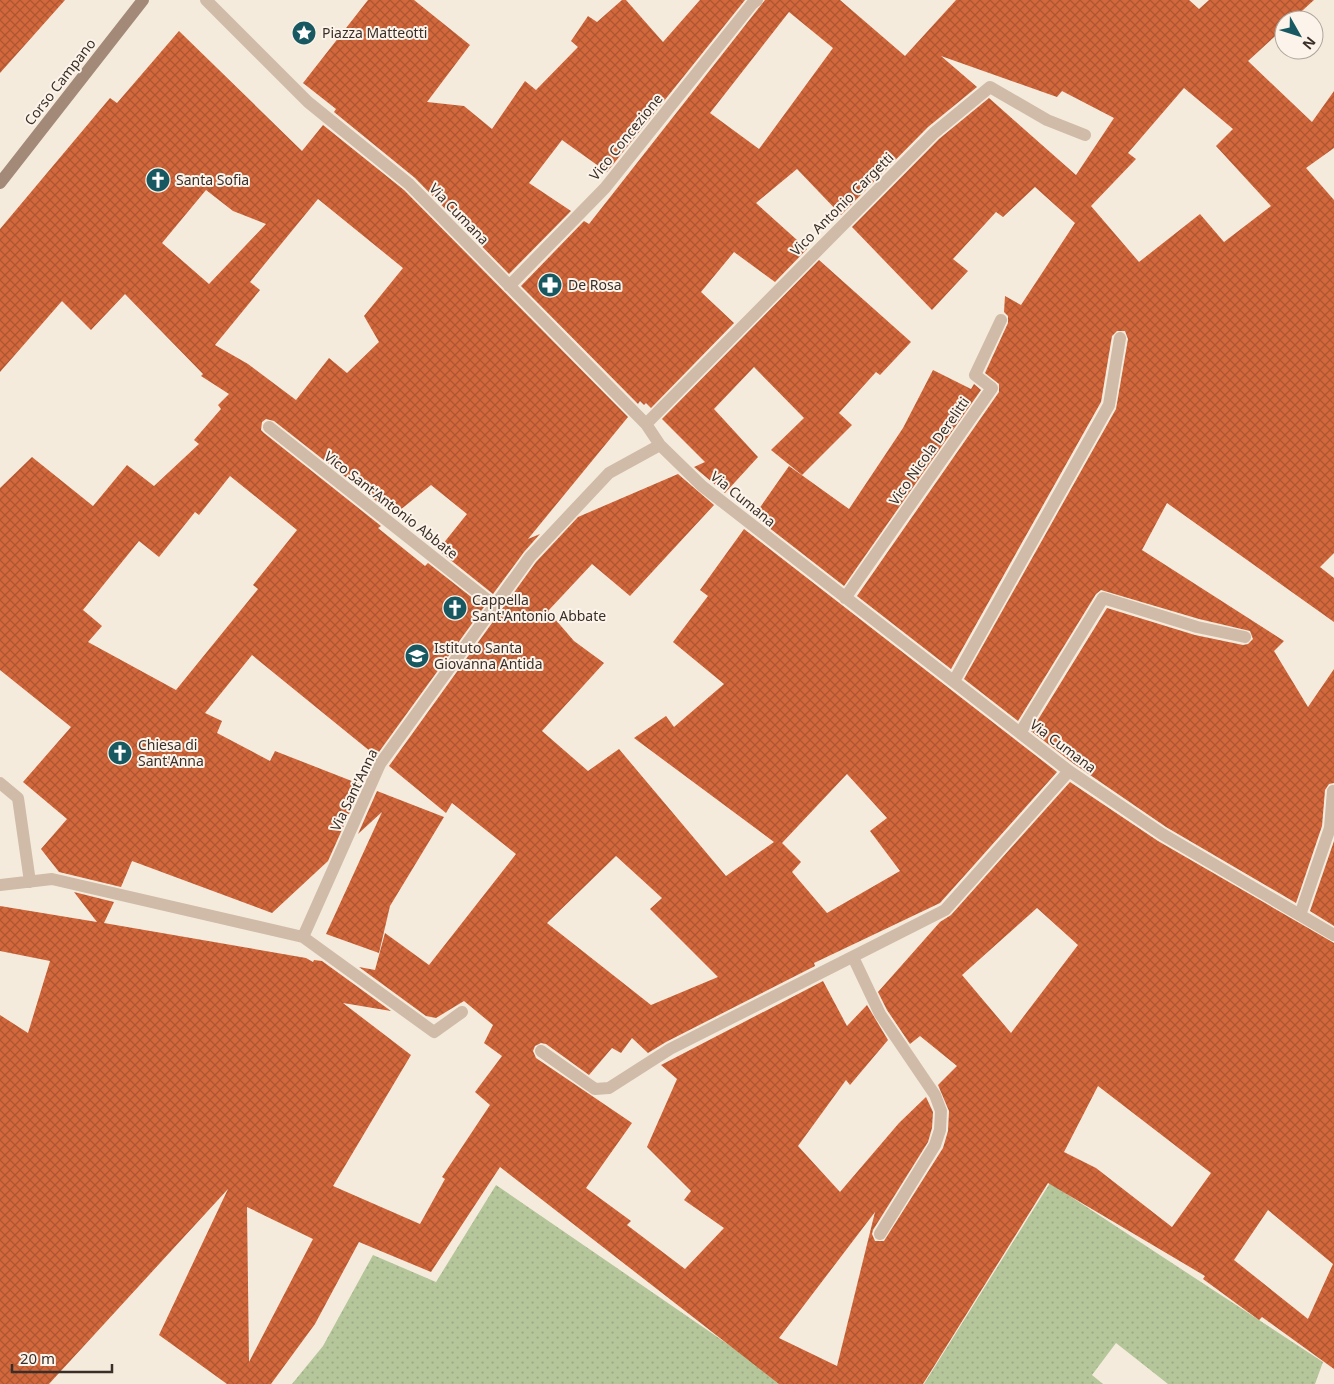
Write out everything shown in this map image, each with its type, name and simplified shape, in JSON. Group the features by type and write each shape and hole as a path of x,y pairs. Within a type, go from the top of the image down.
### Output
{"main road":[{"name":"Corso Campano","path":"0,183 143,0"}],"street":[{"name":"Via Cumana","path":"206,0 308,102 409,184 646,424 660,445 702,486 844,598 1070,770 1162,834 1334,935"},
{"name":"Vico Concezione","path":"509,286 605,188 757,0"},
{"name":"Vico Antonio Cargetti","path":"646,424 934,133 990,87 1047,120 1085,135"},
{"name":"Vico Nicola Derelitti","path":"844,598 992,388 975,374 1001,320"},
{"path":"954,681 1109,405 1120,338"},
{"name":"Vico Sant'Antonio Abbate","path":"269,427 494,606"},
{"name":"Via Sant'Anna","path":"303,937 380,764 530,556 609,473 660,445"},
{"path":"1020,733 1103,598 1197,627 1245,636"},
{"path":"541,1050 595,1089 610,1088 670,1049 945,910 1070,770"},
{"path":"0,783 18,798 30,882"},
{"path":"1300,914 1330,828 1333,791"},
{"path":"0,885 52,880 303,937 434,1032 462,1012"},
{"path":"853,957 880,1014 935,1095 941,1111 940,1130 935,1145 880,1234"}],"green space":[{"path":"1050,1183 1323,1362 1315,1384 1168,1384 1116,1343 1092,1375 1103,1384 924,1384"},
{"path":"496,1185 786,1384 292,1384 323,1346 373,1255 436,1282"}],"building":[{"path":"0,0 65,0 0,73"},
{"path":"368,0 414,0 470,45 427,102 464,106 492,129 525,81 536,90 578,47 571,41 588,16 597,22 622,0 626,0 663,42 700,0 745,0 607,172 562,140 529,183 571,211 509,274 415,178 334,112 336,109 303,83"},
{"path":"765,0 840,0 905,56 956,0 1189,0 1199,9 1209,0 1314,0 1303,10 1274,10 1274,37 1248,61 1312,122 1334,91 1334,148 1306,168 1334,200 1334,553 1320,567 1334,578 1334,622 1167,503 1142,550 1284,641 1274,651 1308,707 1334,669 1334,783 1329,784 1325,790 1322,826 1296,903 1166,827 1074,764 1031,731 1107,608 1195,635 1243,645 1248,644 1253,639 1250,631 1199,619 1101,590 1096,594 1018,721 964,679 1116,409 1128,339 1125,331 1117,331 1112,336 1101,402 951,669 857,596 999,392 999,384 985,373 1008,323 1008,316 1004,312 1005,296 1021,305 1075,223 1035,187 1003,217 996,212 953,259 968,271 932,310 852,227 939,139 989,98 1076,175 1114,118 1062,91 1057,97 941,56 977,87 928,127 841,215 797,169 756,203 807,249 775,282 734,252 701,292 734,323 651,408 646,403 644,405 640,401 638,404 521,286 584,221 589,224","holes":["789,12 833,48 759,149 710,113","1184,88 1233,129 1216,146 1271,206 1224,242 1200,214 1139,262 1091,206 1136,159 1128,153"]},
{"path":"179,31 302,151 323,125 404,190 628,417 528,539 540,534 493,594 438,550 467,514 431,485 394,515 274,421 266,419 262,422 261,430 264,433 381,526 378,528 425,566 428,563 484,607 376,756 252,655 205,713 222,721 217,733 270,761 275,751 362,785 328,861 272,913 132,861 121,887 59,872 41,849 67,819 23,782 71,727 0,670 0,488 32,457 93,506 127,465 154,486 199,444 194,440 221,409 218,405 229,394 201,376 203,374 125,294 91,330 62,301 0,372 0,229 110,98 117,103","holes":["206,190 233,211 266,224 209,284 162,243","318,199 403,268 364,316 379,342 347,373 329,358 296,400 248,364 215,345 260,290 250,282","230,476 297,530 253,585 258,589 176,690 88,642 102,626 83,610 139,541 159,557 195,512 199,515"]},
{"path":"819,260 911,342 880,375 876,372 839,413 852,425 802,475 771,450 804,418 754,367 714,409 758,457 725,493 694,467 705,462 662,419"},
{"path":"933,370 971,389 974,384 981,390 844,586 754,516 789,466 849,509 903,428"},
{"path":"678,474 714,505 630,596 592,564 548,611 574,641 604,663 542,731 588,771 619,749 726,876 774,842 634,738 666,716 674,727 724,684 673,642 708,596 700,590 744,529 1057,772 940,903 814,963 815,966 648,1053 632,1038 621,1053 612,1048 589,1075 546,1044 541,1043 535,1046 533,1051 536,1058 632,1123 586,1188 631,1221 627,1225 685,1269 724,1228 684,1200 691,1191 647,1147 677,1079 661,1065 823,981 847,1026 867,1005 888,1040 850,1085 846,1080 798,1146 840,1192 899,1123 926,1097 933,1112 932,1128 928,1142 873,1230 872,1234 875,1241 884,1241 943,1148 948,1131 949,1111 938,1085 957,1066 920,1036 910,1044 887,1010 878,992 940,922 951,915 1070,782 1158,841 1334,943 1334,1369 1262,1317 1259,1320 1203,1279 1205,1276 1048,1183 923,1384 779,1384 500,1167 431,1272 359,1242 315,1324 271,1384 227,1384 159,1335 228,1189 49,1384 0,1384 0,1015 28,1033 50,961 0,951 0,906 97,922 74,892 114,902 104,923 306,958 313,962 314,960 322,961 391,1011 343,1003 411,1055 333,1186 420,1224 445,1179 442,1177 490,1105 475,1092 502,1056 484,1043 493,1025 464,1001 436,1018 426,1016 359,967 375,970 385,933 429,965 516,854 452,803 446,813 389,766 536,562 578,517","holes":["847,774 887,818 870,831 900,871 827,913 792,872 801,862 782,843","616,856 662,898 650,909 718,977 651,1005 547,923","1037,908 1078,945 1011,1033 962,975","1098,1086 1211,1173 1172,1227 1096,1168 1064,1152","247,1207 313,1239 249,1362","1268,1210 1333,1264 1308,1319 1234,1260","875,1212 837,1366 779,1338"]},
{"path":"377,791 444,817 390,906 379,953 326,934 382,812 358,834"},
{"path":"1334,841 1334,926 1310,911"}],"place":[{"name":"Piazza Matteotti","path":"304,33"},
{"name":"Santa Sofia","path":"158,180"},
{"name":"De Rosa","path":"550,285"},
{"name":"Cappella Sant'Antonio Abbate","path":"455,608"},
{"name":"Istituto Santa Giovanna Antida","path":"417,656"},
{"name":"Chiesa di Sant'Anna","path":"120,753"}]}
